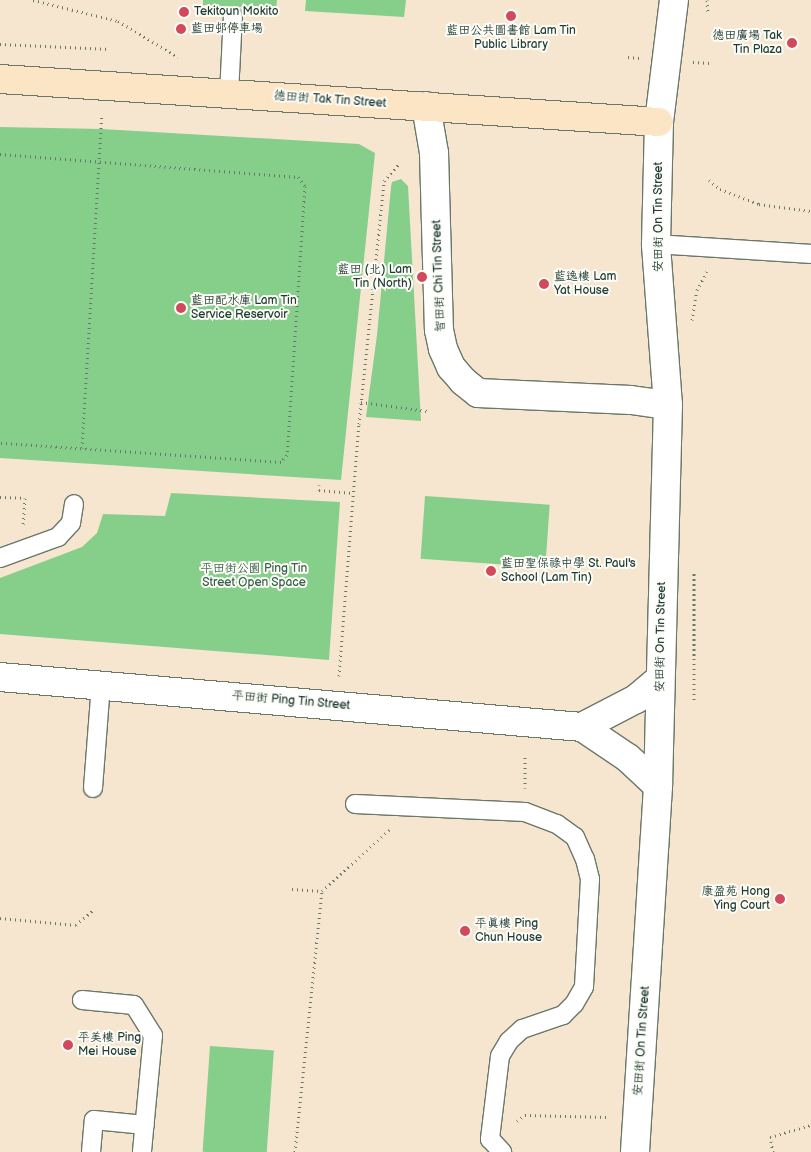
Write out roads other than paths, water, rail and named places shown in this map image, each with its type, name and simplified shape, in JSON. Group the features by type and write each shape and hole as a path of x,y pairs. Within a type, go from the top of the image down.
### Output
{"street":[{"name":"安田街 On Tin Street","path":"635,1152 658,786 668,405 656,244 659,122 674,0"},
{"name":"德田街 Tak Tin Street","path":"0,79 659,122"},
{"name":"智田街 Chi Tin Street","path":"426,106 434,153 439,330 443,349 451,367 463,381 478,393 631,400 668,405"},
{"name":"平田街 Ping Tin Street","path":"0,677 582,727 628,758 658,786"},
{"path":"582,727 636,700 660,679"}],"lane":[{"path":"229,94 233,16"},
{"path":"656,244 811,254"},
{"path":"0,558 58,537 70,523 74,504"},
{"path":"93,788 101,685"},
{"path":"354,804 525,812 557,824 576,837 585,859 590,879 584,987 574,1004 563,1015 522,1029 509,1041 500,1056 490,1139 502,1152"},
{"path":"82,1000 134,1005 153,1034 142,1152"},
{"path":"91,1152 94,1120 145,1125"}],"place":[{"name":"Tekitoun Mokito","path":"184,12"},
{"name":"藍田公共圖書館 Lam Tin Public Library","path":"511,16"},
{"name":"藍田邨停車場","path":"181,29"},
{"name":"德田廣場 Tak Tin Plaza","path":"792,43"},
{"name":"藍田 (北) Lam Tin (North)","path":"422,277"},
{"name":"藍逸樓 Lam Yat House","path":"544,284"},
{"name":"藍田配水庫 Lam Tin Service Reservoir","path":"181,308"},
{"name":"藍田聖保祿中學 St. Paul's School (Lam Tin)","path":"491,571"},
{"name":"康盈苑 Hong Ying Court","path":"780,899"},
{"name":"平真樓 Ping Chun House","path":"465,931"},
{"name":"平美樓 Ping Mei House","path":"68,1045"}],"park label":[{"name":"平田街公園 Ping Tin Street Open Space","path":"254,576"}]}
